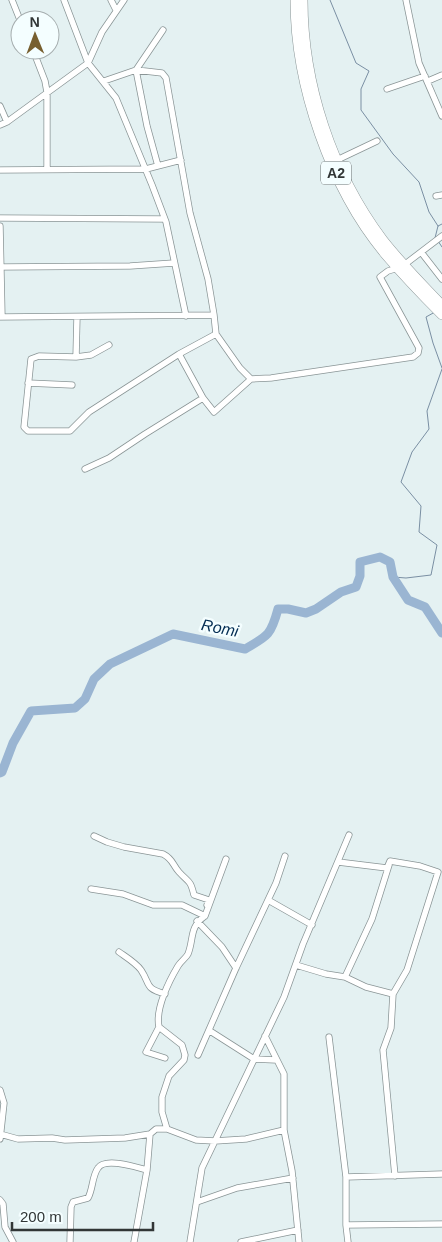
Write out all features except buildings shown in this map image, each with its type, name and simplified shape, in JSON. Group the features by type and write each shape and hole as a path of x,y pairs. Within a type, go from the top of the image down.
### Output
{"highway":[{"name":"A2","path":"295,0 301,65 311,108 322,143 346,194 362,222 384,253 442,305"},
{"name":"A2","path":"303,0 304,37 309,72 323,124 337,160 382,239 401,267 442,315"}],"street":[{"path":"64,0 88,63 116,98 146,169 163,219 166,222 186,316"},
{"path":"111,0 116,10"},
{"path":"0,125 7,122 88,63 102,32 124,0"},
{"path":"406,0 419,63 442,116"},
{"path":"158,166 147,126 136,70 163,30"},
{"path":"37,60 47,92 47,169"},
{"path":"104,81 136,70 165,75 190,213 208,279 216,334 240,368 251,379"},
{"path":"387,90 442,75"},
{"path":"0,106 7,122"},
{"path":"337,160 377,141"},
{"path":"0,170 146,169 181,160"},
{"path":"0,218 163,219"},
{"path":"0,226 1,317 214,316"},
{"path":"179,354 203,398 214,412 251,379 271,378 413,357 418,353 418,348 380,277 388,271 401,267 439,238"},
{"path":"421,252 442,279"},
{"path":"1,267 174,264"},
{"path":"76,357 77,317"},
{"path":"109,345 91,355 34,357 31,359 25,429 28,431 70,430 89,412 179,354 216,334"},
{"path":"28,383 72,385"},
{"path":"85,469 109,458 203,398"},
{"path":"190,1242 202,1168 284,997 349,835"},
{"path":"94,836 107,842 163,854 169,857 178,871 189,880 194,896 209,900 204,916"},
{"path":"198,1055 276,883 285,856"},
{"path":"165,1058 146,1052 158,1027 165,994 180,963 189,952 191,936 197,921 204,916 226,860"},
{"path":"338,862 387,868 390,861"},
{"path":"345,977 372,919 390,861"},
{"path":"390,861 420,866 438,872 407,970 393,994 391,1028 383,1050 395,1176"},
{"path":"91,890 123,894 153,905 182,905 204,916"},
{"path":"268,900 312,925"},
{"path":"197,921 222,947 236,968"},
{"path":"119,952 140,969 153,991 165,994"},
{"path":"296,965 326,974 345,977 366,987 393,994"},
{"path":"158,1027 182,1045 184,1055 184,1060 169,1076 162,1097 162,1112 167,1129"},
{"path":"210,1031 254,1059 276,1060"},
{"path":"265,1036 284,1074 284,1130 293,1178 299,1242"},
{"path":"329,1037 346,1177 348,1242"},
{"path":"0,1090 4,1103 0,1139"},
{"path":"0,1134 18,1138 65,1140 125,1138 150,1134 164,1120"},
{"path":"156,1129 167,1129 196,1140 215,1141 246,1139 284,1130"},
{"path":"134,1242 147,1170 150,1134"},
{"path":"70,1242 71,1207 73,1202 88,1198 97,1169 100,1166 116,1163 147,1170"},
{"path":"346,1177 442,1174"},
{"path":"197,1202 237,1188 293,1178"},
{"path":"0,1200 3,1204 3,1226"},
{"path":"0,1216 3,1226 13,1242"},
{"path":"346,1225 442,1224"},
{"path":"241,1242 298,1230"}],"waterway":[{"path":"330,0 356,63 369,71 361,89 361,110 393,154 419,182 429,212 438,226"},
{"path":"435,238 438,226 442,224"},
{"path":"438,241 442,247"},
{"path":"435,312 426,317 442,368"},
{"path":"393,577 406,578 431,575 437,545 419,532 421,506 401,482 412,452 429,429 427,411 442,369"},
{"name":"Romi","path":"0,773 13,743 31,711 75,708 85,699 94,679 110,664 173,634 245,649 268,634 278,609 306,613 316,609 341,592 356,587 360,576 360,562 380,557 390,562 393,577 408,600 425,607 442,633"}]}
